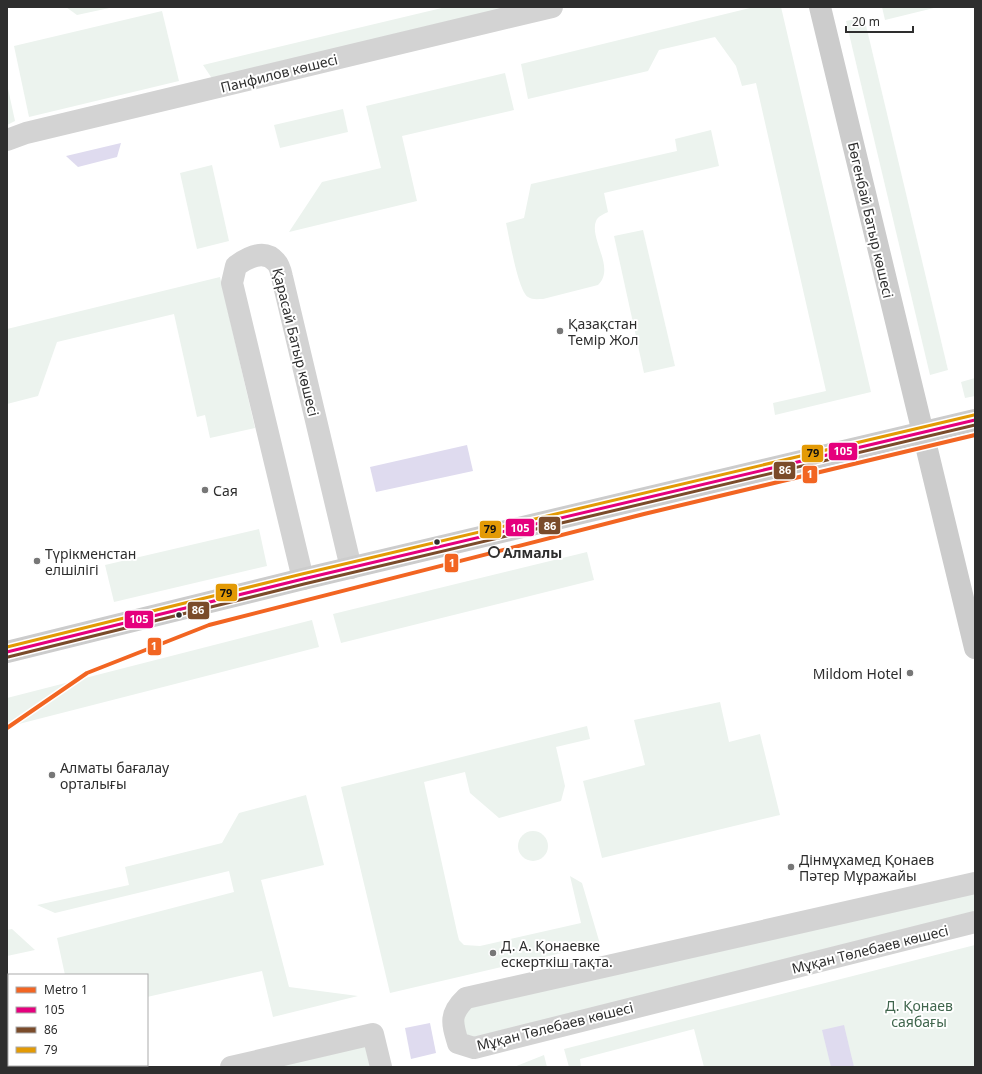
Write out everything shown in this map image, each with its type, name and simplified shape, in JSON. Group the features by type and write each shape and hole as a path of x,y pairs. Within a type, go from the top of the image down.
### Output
{"main road":[{"name":"Бөгенбай Батыр көшесі","path":"820,7 922,433"},
{"path":"7,652 303,579 975,420"},
{"path":"922,433 975,648"}],"street":[{"name":"Панфилов көшесі","path":"7,140 26,133 552,7"},
{"name":"Қарасай Батыр көшесі","path":"303,579 232,283 236,266 252,255 265,256 276,262 282,277 351,568"},
{"name":"Мұқан Төлебаев көшесі","path":"975,883 466,998 457,1007 452,1022 458,1043 474,1048 975,922"},
{"path":"231,1067 372,1034 380,1067"}],"green space":[{"path":"66,7 114,7 77,15"},
{"path":"446,7 512,7 213,80 203,65"},
{"path":"754,7 781,7 871,392 775,415 773,403 826,391 756,83 742,86 736,66 715,37 659,50 648,71 528,99 521,64"},
{"path":"882,7 938,7 885,20"},
{"path":"162,11 179,81 29,117 14,46"},
{"path":"864,17 948,370 930,375 846,21"},
{"path":"505,73 514,110 402,136 417,201 289,232 322,182 381,168 366,106"},
{"path":"7,84 15,121 7,125"},
{"path":"343,109 348,132 280,148 274,125"},
{"path":"711,130 719,166 604,193 608,212 601,215 597,219 595,228 604,270 603,278 598,285 543,299 533,299 524,293 517,274 506,223 524,218 531,184 677,151 675,139"},
{"path":"212,165 229,241 197,249 180,173"},
{"path":"643,230 675,366 644,373 614,236"},
{"path":"220,277 255,428 210,438 205,415 197,417 174,314 57,342 38,396 7,404 7,329"},
{"path":"975,378 975,396 965,398 961,382"},
{"path":"259,529 267,566 114,602 105,565"},
{"path":"587,552 594,580 341,643 333,614"},
{"path":"312,620 319,647 7,727 7,698"},
{"path":"720,702 729,742 760,734 780,815 602,858 583,781 645,765 634,720"},
{"path":"587,726 590,739 556,747 565,786 561,801 499,818 470,793 465,772 424,782 457,932 459,940 464,945 480,946 581,923 570,876 582,883 600,944 390,993 341,787"},
{"path":"306,795 324,865 261,880 289,987 358,996 273,1017 262,971 148,997 148,974 65,974 57,938 234,892 229,871 55,913 37,905 129,885 125,867 222,843 239,813"},
{"path":"533,831 543,836 548,846 543,856 533,861 523,856 518,846 523,836"},
{"path":"975,889 975,917 466,1039 460,1018 471,1006"},
{"path":"12,929 35,950 7,956 7,930"},
{"name":"Д. Қонаев саябағы","path":"975,945 975,1067 704,1067 694,1029 580,1059 581,1067 569,1067 564,1049"},
{"path":"363,1036 370,1067 231,1067"},
{"path":"544,1055 547,1067 514,1067"}],"shaded area":[{"path":"121,143 117,157 78,167 66,156"},
{"path":"467,445 473,471 376,492 370,467"},
{"path":"430,1023 436,1053 411,1059 405,1028"},
{"path":"844,1025 854,1067 831,1067 822,1030"}],"metro line":[{"name":"1","path":"7,728 87,673 209,625 644,514 975,435"}],"transit line":[{"name":"79","path":"7,647 302,574 974,415"},
{"name":"105","path":"7,652 303,579 975,420"},
{"name":"86","path":"8,657 304,584 975,425"}],"place":[{"name":"Қазақстан Темір Жол","path":"560,331"},
{"name":"Сая","path":"205,490"},
{"name":"Алмалы","path":"494,552"},
{"name":"Түрікменстан елшілігі","path":"37,561"},
{"name":"Mildom Hotel","path":"910,673"},
{"name":"Алматы бағалау орталығы","path":"52,775"},
{"name":"Дінмұхамед Қонаев Пәтер Мұражайы","path":"791,867"},
{"name":"Д. А. Қонаевке ескерткіш тақта.","path":"493,953"}]}
